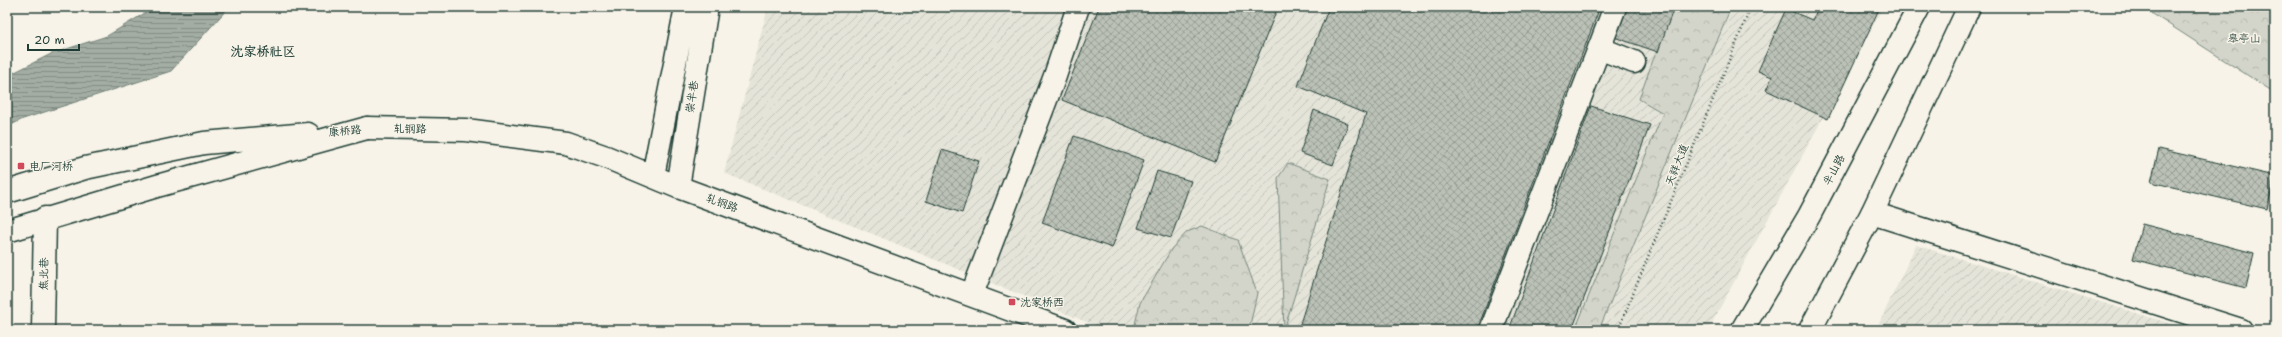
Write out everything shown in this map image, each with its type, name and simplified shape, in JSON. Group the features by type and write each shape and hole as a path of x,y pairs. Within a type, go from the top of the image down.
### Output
{"street":[{"name":"崇半巷","path":"653,176 686,7"},
{"name":"崇半巷","path":"678,187 707,7"},
{"path":"972,294 1055,76 1078,7"},
{"path":"1491,330 1615,7"},
{"name":"半山路","path":"1742,330 1809,216 1919,7"},
{"path":"1810,330 1872,213 1969,7"},
{"path":"1599,48 1634,62"},
{"name":"轧钢路","path":"367,128 466,130 566,143 678,187 972,294 1065,330"},
{"name":"康桥路","path":"7,192 85,168 204,143 367,128"},
{"name":"康桥路","path":"7,231 45,218 367,128"},
{"path":"1872,213 2241,330"},
{"name":"焦北巷","path":"43,330 45,218"}],"path":[{"name":"天祥大道","path":"1618,330 1751,7"}],"shaded area":[{"path":"155,7 229,7 171,71 23,119 7,127 7,76 51,54 107,36"},
{"path":"768,7 1883,7 1708,330 1106,330 724,173"},
{"path":"1916,245 2191,330 1876,330"}],"green space":[{"path":"1672,7 1731,7 1599,330 1575,330 1663,113 1639,99"},
{"name":"皋亭山","path":"2142,7 2275,7 2275,93"},
{"path":"1288,163 1330,179 1284,330 1278,178"},
{"path":"1202,226 1238,240 1257,293 1249,330 1139,330 1135,324 1140,303 1172,248 1187,232"}],"building":[{"path":"1099,7 1278,7 1215,162 1062,100"},
{"path":"1329,7 1600,7 1477,330 1298,330 1366,114 1298,86"},
{"path":"1620,7 1674,7 1658,52 1611,36"},
{"path":"1819,7 1880,7 1828,119 1766,90 1772,77 1758,71 1786,9 1812,20"},
{"path":"1591,106 1650,125 1572,330 1509,330"},
{"path":"1314,110 1348,124 1333,165 1300,153"},
{"path":"1074,136 1144,160 1112,248 1042,223"},
{"path":"2159,149 2275,176 2267,209 2151,182"},
{"path":"942,150 979,161 962,213 926,201"},
{"path":"1157,171 1191,181 1171,238 1138,228"},
{"path":"2142,224 2254,253 2246,288 2133,259"}],"place":[{"name":"电厂河桥","path":"21,166"},
{"name":"沈家桥西","path":"1012,302"}],"district":[{"name":"沈家桥社区","path":"263,51"}]}
